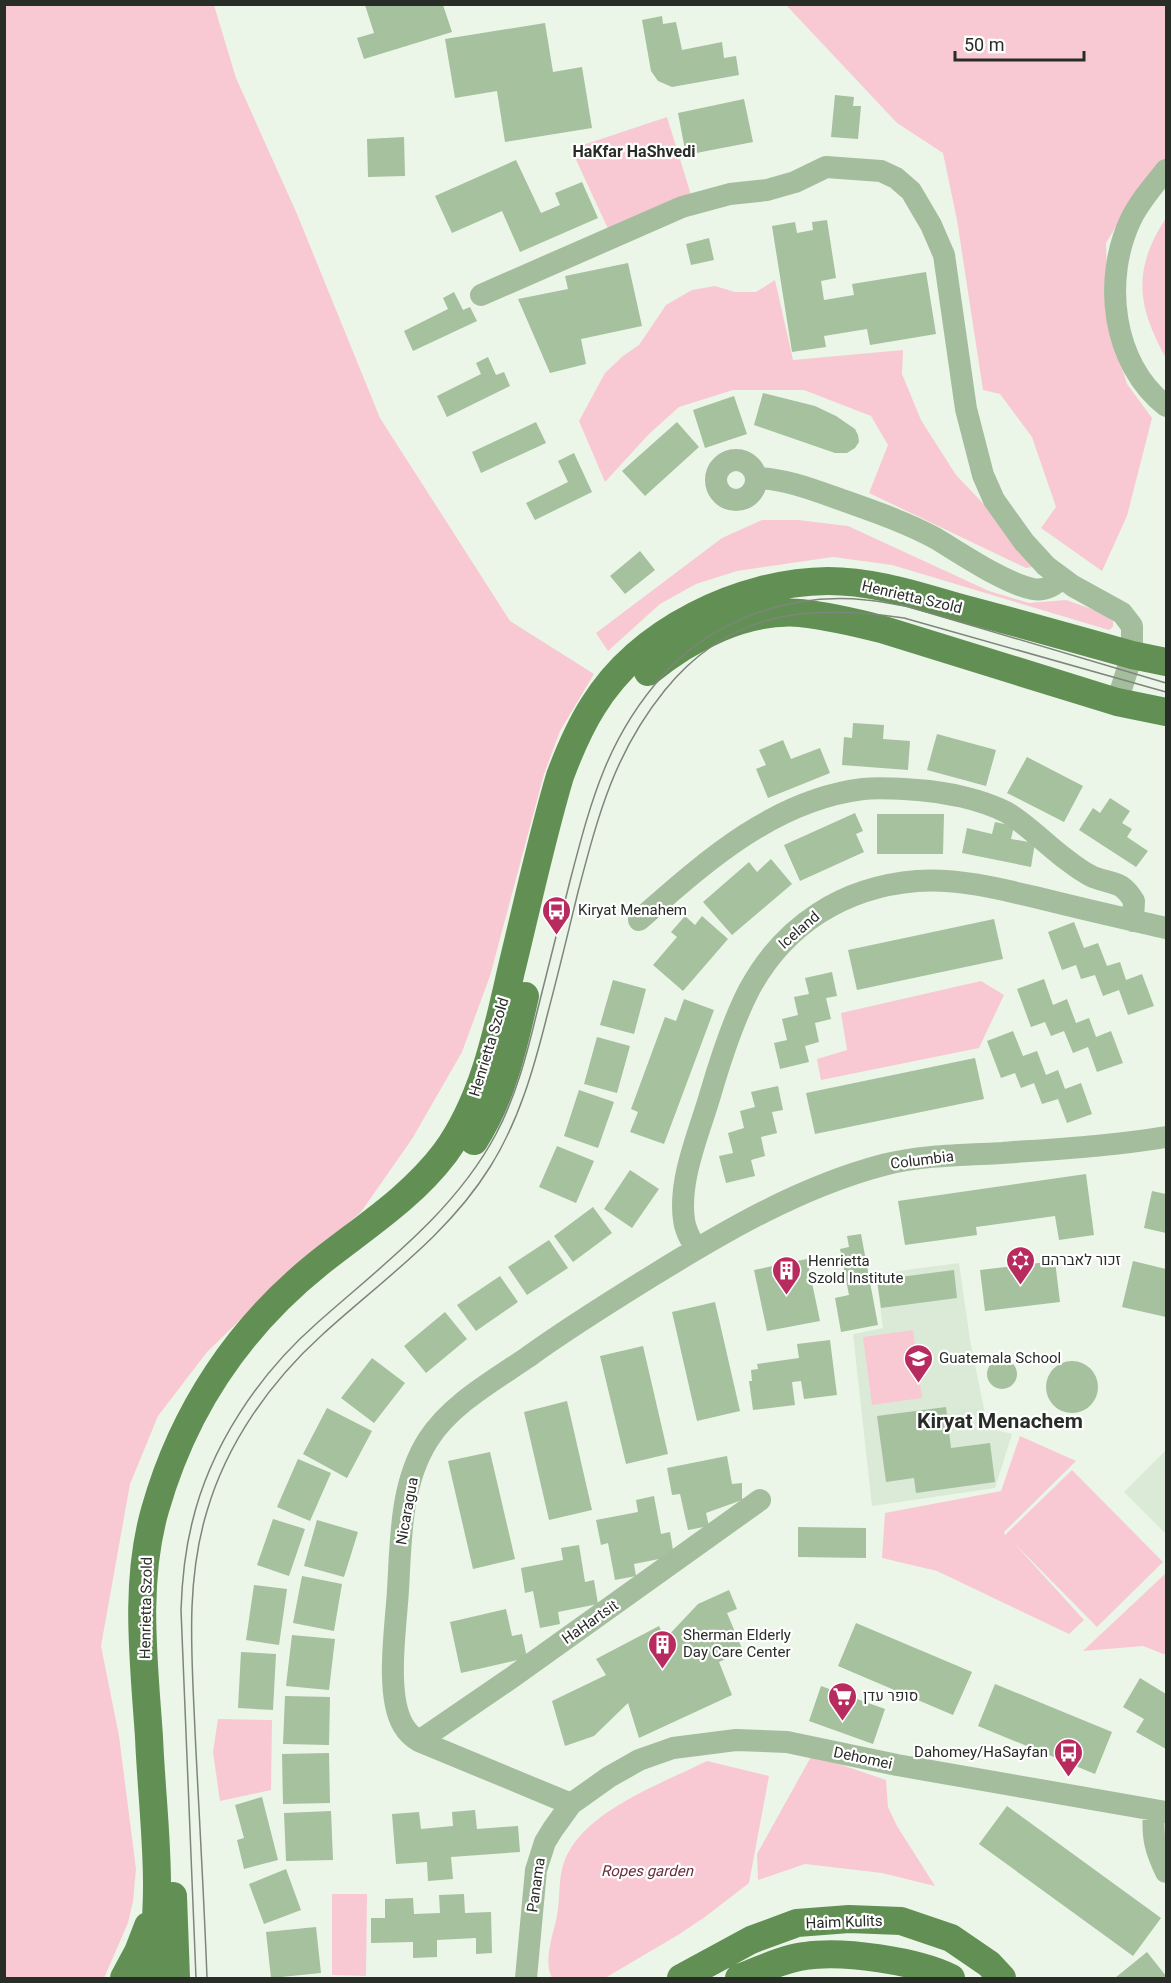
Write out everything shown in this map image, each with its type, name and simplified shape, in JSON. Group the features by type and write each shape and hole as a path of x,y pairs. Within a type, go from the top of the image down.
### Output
{"main road":[{"name":"Henrietta Szold","path":"153,1978 157,1883 143,1608 146,1554 154,1513 170,1462 198,1404 215,1375 241,1340 278,1299 410,1192 445,1153 465,1118 490,1056 560,776 574,739 593,705 612,680 637,656 671,630 701,612 733,598 764,589 828,581 892,589 1167,662"},
{"name":"Henrietta Szold","path":"176,1978 173,1868 159,1640 159,1602 166,1537 177,1494 208,1417 224,1390 268,1334 298,1305 427,1202 454,1172 477,1137 492,1106 515,1039 567,818 577,786 587,758 605,722 626,693 660,662 692,641 728,625 754,617 798,613 851,621 881,629 1117,702 1167,712"},
{"path":"124,1978 146,1933 157,1883"},
{"name":"Haim Kulits","path":"681,1978 751,1940 797,1923 849,1919 901,1921 951,1938 989,1964 1002,1978"},
{"path":"739,1978 805,1956 828,1955 906,1962 940,1972 951,1978"}],"street":[{"path":"481,295 682,207 730,194 767,190 795,182 826,167 881,171 896,178 911,191 928,220 944,255 966,409 983,475 994,500 1023,542 1046,566 1127,617 1132,626 1134,636 1132,654 1117,702"},
{"path":"1167,170 1151,188 1130,221 1118,263 1115,285 1120,331 1127,353 1139,376 1155,397 1167,406"},
{"path":"1167,190 1148,216 1138,237 1131,264 1128,290 1132,327 1139,348 1148,366 1167,390"},
{"path":"756,478 775,479 801,486 880,513 934,538 1024,586 1044,589 1056,585 1062,578"},
{"path":"639,920 705,862 734,841 774,818 825,797 863,789 894,789 934,791 973,800 1006,812 1074,866 1092,876 1121,884 1134,901 1133,921"},
{"name":"Iceland","path":"696,1249 684,1222 682,1204 684,1188 718,1069 738,1014 761,970 781,944 812,916 831,904 853,896 917,881 1002,890 1167,928"},
{"name":"Columbia","path":"696,1249 815,1187 884,1165 942,1157 1084,1148 1167,1137"},
{"name":"Nicaragua","path":"572,1804 419,1741 402,1725 396,1704 393,1674 402,1522 409,1485 419,1456 429,1438 446,1418 475,1393 569,1328 696,1249"},
{"name":"HaHartsit","path":"419,1741 760,1500"},
{"name":"Dehomei","path":"572,1804 609,1777 639,1760 673,1748 736,1740 788,1742 897,1765 1160,1811"},
{"name":"Panama","path":"526,1977 536,1870 540,1855 553,1829 572,1804"},
{"path":"1160,1811 1152,1831 1154,1842 1167,1872"}],"shaded area":[{"name":"Guatemala School","path":"959,1263 970,1340 988,1428 1012,1434 995,1488 872,1506 853,1334 883,1328 876,1274"},
{"path":"1166,1450 1166,1534 1124,1492"}],"green space":[{"path":"5,5 214,5 236,78 297,214 380,418 510,621 594,674 560,731 544,774 490,976 462,1052 412,1139 361,1212 268,1293 207,1352 158,1416 130,1484 101,1646 119,1736 136,1869 128,1923 104,1978 5,1978"},
{"path":"786,5 1166,5 1166,163 1127,208 1106,243 1108,324 1127,384 1152,418 1127,516 1102,571 1041,528 1056,507 1032,437 1000,394 983,390 957,220 943,153 897,123"},
{"path":"667,117 692,198 610,233 571,149"},
{"path":"1166,218 1166,358 1149,322 1142,288 1143,271 1148,254"},
{"path":"775,280 793,360 903,350 902,374 921,420 956,475 1017,539 1038,566 1026,568 869,493 888,445 871,416 804,390 733,390 679,407 649,434 605,482 579,421 605,373 639,345 666,305 692,290 715,286 735,292 756,292"},
{"path":"762,520 798,520 848,526 989,591 1029,603 1066,600 1103,613 1113,621 1113,627 1109,630 892,565 833,557 737,571 696,584 660,604 608,651 596,633 722,538"},
{"path":"981,981 1004,995 979,1048 821,1080 817,1059 847,1050 841,1013"},
{"path":"913,1330 922,1398 872,1405 863,1337"},
{"path":"1020,1436 1076,1461 1004,1532 1005,1535 1072,1470 1163,1562 1097,1627 1014,1543 1084,1620 1069,1634 937,1571 882,1558 885,1513 1001,1491"},
{"path":"1166,1573 1166,1655 1143,1646 1083,1651"},
{"path":"218,1719 272,1720 271,1790 220,1801 213,1752"},
{"path":"812,1755 886,1780 888,1807 897,1826 935,1886 882,1873 805,1864 758,1880 757,1854"},
{"name":"Ropes garden","path":"707,1761 769,1776 749,1883 678,1935 605,1978 552,1978 548,1964 557,1916 562,1868 568,1853 579,1837 611,1810 630,1798"},
{"path":"332,1894 367,1894 366,1976 332,1975"}],"building":[{"path":"365,5 443,5 452,32 364,59 357,38 374,33"},
{"path":"662,16 663,24 676,22 682,50 722,42 724,58 736,56 739,75 672,87 658,81 651,71 642,20"},
{"path":"545,23 553,72 582,67 592,128 505,142 497,91 455,98 445,39"},
{"path":"835,95 854,97 853,106 861,106 858,139 831,137"},
{"path":"744,99 753,142 686,155 678,113"},
{"path":"404,137 405,176 368,177 367,139"},
{"path":"516,160 541,213 560,205 555,193 582,182 598,218 520,252 502,211 452,233 435,196"},
{"path":"827,220 836,278 821,281 824,300 854,295 852,284 926,272 936,334 870,345 867,329 824,336 826,347 792,352 772,226 795,222 797,233 813,230 812,222"},
{"path":"709,238 714,260 691,265 686,244"},
{"path":"628,263 642,326 581,339 586,364 550,373 518,299 568,289 565,276"},
{"path":"454,292 463,310 470,307 477,321 413,351 404,331 448,309 443,298"},
{"path":"488,357 496,375 504,372 510,386 447,417 437,396 481,374 476,363"},
{"path":"763,393 815,406 836,416 855,429 859,442 847,453 835,453 754,425"},
{"path":"734,396 747,434 705,448 693,410"},
{"path":"536,422 546,443 481,473 472,452"},
{"path":"677,422 699,447 645,496 622,471"},
{"path":"574,453 592,492 535,520 526,503 568,482 558,461"},
{"path":"640,551 655,570 625,594 610,576"},
{"path":"853,723 884,725 883,739 910,741 908,770 842,765 844,737 852,738"},
{"path":"937,734 996,750 986,786 927,770"},
{"path":"783,740 791,759 820,748 830,773 768,798 756,769 766,765 759,750"},
{"path":"1027,757 1083,786 1064,822 1007,793"},
{"path":"1110,798 1130,811 1122,823 1132,829 1127,837 1148,851 1136,867 1079,830 1093,808 1100,813"},
{"path":"855,813 863,831 856,834 864,852 800,881 784,845"},
{"path":"877,814 944,814 943,854 877,854"},
{"path":"995,822 1014,826 1011,839 1035,843 1031,867 962,853 967,828 992,834"},
{"path":"771,859 792,884 732,935 703,902 749,862 757,872"},
{"path":"685,916 695,925 702,916 728,939 683,991 653,965 677,937 671,932"},
{"path":"994,919 1003,959 857,990 848,950"},
{"path":"1074,922 1084,948 1098,943 1107,966 1120,962 1126,980 1142,974 1154,1006 1128,1015 1119,990 1103,996 1095,975 1081,979 1076,965 1062,970 1048,932"},
{"path":"832,972 837,996 826,998 831,1019 815,1023 819,1042 805,1046 809,1062 780,1069 774,1043 787,1040 782,1019 798,1015 794,997 809,994 805,978"},
{"path":"1044,979 1053,1005 1067,999 1076,1023 1089,1018 1096,1037 1111,1031 1123,1063 1097,1072 1088,1047 1073,1053 1064,1031 1051,1036 1045,1022 1031,1027 1017,989"},
{"path":"613,980 646,989 634,1034 600,1025"},
{"path":"684,999 714,1010 664,1144 630,1132 638,1112 631,1109 665,1017 676,1021"},
{"path":"1013,1031 1023,1056 1037,1051 1046,1075 1058,1070 1065,1089 1081,1083 1092,1114 1067,1123 1058,1099 1042,1104 1034,1083 1021,1088 1015,1073 1001,1078 987,1041"},
{"path":"597,1037 630,1046 617,1093 584,1084"},
{"path":"975,1058 984,1099 815,1134 806,1093"},
{"path":"778,1086 783,1110 772,1112 777,1133 761,1137 765,1156 751,1160 755,1176 726,1183 719,1156 733,1153 728,1133 744,1128 740,1111 755,1107 751,1092"},
{"path":"579,1090 614,1102 598,1148 564,1136"},
{"path":"557,1146 594,1161 576,1203 539,1187"},
{"path":"630,1170 659,1189 632,1228 604,1209"},
{"path":"1086,1174 1094,1235 1059,1240 1055,1216 976,1227 977,1235 905,1245 898,1201"},
{"path":"1152,1191 1166,1194 1166,1233 1144,1228"},
{"path":"593,1207 612,1233 573,1262 554,1236"},
{"path":"861,1234 878,1325 841,1332 835,1298 849,1295 840,1249 849,1247 847,1236"},
{"path":"549,1240 568,1268 527,1295 508,1267"},
{"name":"Henrietta Szold Institute","path":"807,1259 820,1321 767,1331 754,1270"},
{"name":"זכור לאברהם","path":"1055,1261 1060,1302 985,1311 980,1270"},
{"path":"1133,1261 1166,1269 1166,1317 1122,1307"},
{"path":"954,1270 957,1298 881,1308 877,1280"},
{"path":"500,1276 518,1302 476,1331 457,1305"},
{"path":"715,1302 740,1411 697,1421 672,1312"},
{"path":"445,1312 467,1339 426,1373 404,1346"},
{"path":"830,1340 837,1395 804,1399 801,1381 792,1382 795,1405 753,1410 749,1381 752,1381 751,1370 758,1369 757,1364 799,1358 797,1344"},
{"path":"643,1346 668,1454 626,1464 600,1356"},
{"path":"372,1358 405,1383 374,1423 341,1398"},
{"path":"1002,1359 1013,1363 1017,1374 1013,1385 1002,1389 991,1385 987,1374 991,1363"},
{"path":"1072,1361 1082,1363 1090,1369 1096,1377 1098,1387 1096,1397 1090,1405 1082,1411 1072,1413 1062,1411 1054,1405 1048,1397 1046,1387 1048,1377 1054,1369 1062,1363"},
{"path":"567,1401 592,1510 549,1520 524,1412"},
{"path":"946,1407 951,1448 990,1443 995,1482 916,1493 914,1478 886,1482 877,1416"},
{"path":"327,1408 372,1431 347,1478 303,1454"},
{"path":"490,1452 515,1559 473,1569 448,1461"},
{"path":"727,1456 732,1484 742,1483 742,1500 706,1513 709,1526 688,1530 680,1494 672,1495 667,1468"},
{"path":"298,1459 331,1473 310,1521 277,1507"},
{"path":"654,1496 661,1534 670,1532 674,1556 634,1564 636,1576 615,1580 608,1543 601,1545 596,1520 638,1512 636,1500"},
{"path":"273,1519 305,1529 289,1576 257,1565"},
{"path":"317,1520 358,1532 344,1577 304,1566"},
{"path":"798,1527 866,1528 866,1558 798,1557"},
{"path":"579,1545 585,1582 594,1580 598,1604 558,1612 560,1624 540,1628 533,1591 525,1593 521,1568 563,1560 561,1548"},
{"path":"302,1576 342,1584 334,1631 293,1623"},
{"path":"254,1585 287,1589 279,1645 246,1640"},
{"name":"Sherman Elderly Day Care Center","path":"729,1590 737,1609 727,1613 743,1651 719,1662 732,1695 639,1738 628,1703 594,1736 565,1746 552,1701 606,1675 596,1659 659,1626 665,1639 698,1604"},
{"path":"506,1609 512,1636 522,1634 527,1658 461,1673 450,1622"},
{"path":"856,1623 972,1672 953,1715 838,1666"},
{"path":"292,1635 335,1639 329,1690 286,1686"},
{"path":"241,1652 276,1654 273,1710 238,1708"},
{"path":"1140,1678 1166,1694 1166,1749 1136,1732 1144,1719 1123,1707"},
{"path":"995,1684 1112,1732 1095,1774 978,1726"},
{"path":"821,1686 885,1709 873,1744 809,1721"},
{"path":"285,1696 330,1697 329,1745 283,1744"},
{"path":"329,1753 330,1803 283,1804 282,1754"},
{"path":"262,1797 278,1860 244,1869 237,1840 244,1838 235,1805"},
{"path":"1007,1806 1161,1918 1133,1956 979,1844"},
{"path":"475,1810 477,1829 518,1826 520,1852 451,1857 453,1879 428,1881 427,1862 396,1864 392,1814 419,1812 421,1829 453,1826 452,1812"},
{"path":"331,1811 333,1860 286,1861 284,1813"},
{"path":"286,1869 301,1910 264,1924 249,1884"},
{"path":"464,1894 465,1913 491,1912 492,1953 476,1954 476,1938 437,1940 437,1957 413,1958 413,1942 371,1943 371,1918 385,1918 385,1899 413,1898 414,1914 440,1913 439,1895"},
{"path":"316,1927 321,1973 271,1978 266,1932"},
{"path":"1147,1952 1166,1978 1115,1978"}],"tram line":[{"path":"196,1978 181,1610 187,1544 200,1495 224,1440 256,1389 295,1344 438,1214 479,1162 496,1134 515,1090 525,1059 570,881 594,797 615,746 644,698 684,655 706,638 730,624 783,605 810,600 838,599 871,600 906,606 1166,683"},
{"path":"207,1978 192,1620 195,1565 207,1511 226,1461 252,1415 268,1393 322,1335 434,1236 473,1192 500,1149 517,1113 537,1055 585,864 601,811 620,762 647,714 690,663 716,643 744,628 773,619 836,612 904,618 1166,692"}],"place":[{"name":"Kiryat Menahem","path":"557,936"},
{"name":"זכור לאברהם","path":"1020,1286"},
{"name":"Henrietta Szold Institute","path":"787,1296"},
{"name":"Guatemala School","path":"918,1384"},
{"name":"Sherman Elderly Day Care Center","path":"662,1670"},
{"name":"סופר עדן","path":"842,1722"},
{"name":"Dahomey/HaSayfan","path":"1069,1778"}],"district":[{"name":"HaKfar HaShvedi","path":"634,152"},
{"name":"Kiryat Menachem","path":"1000,1421"}]}
